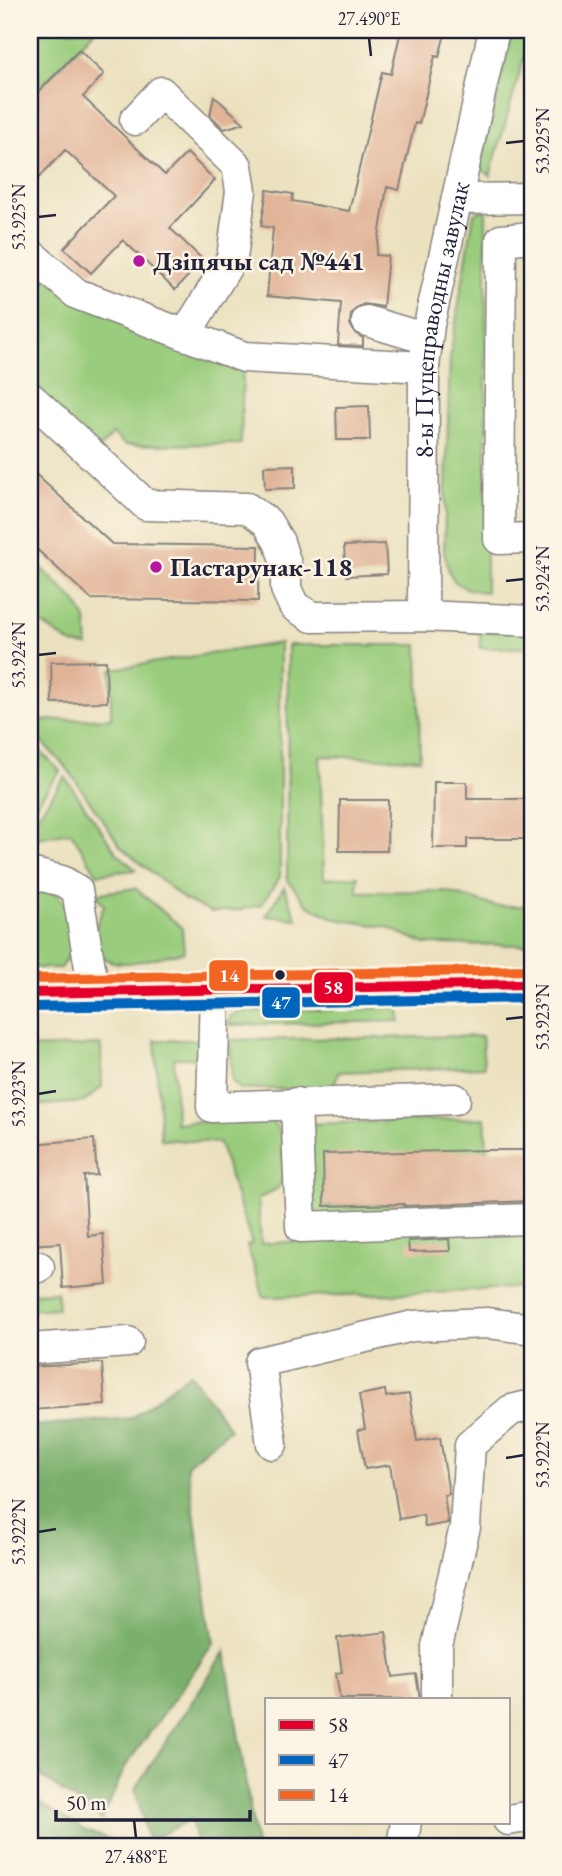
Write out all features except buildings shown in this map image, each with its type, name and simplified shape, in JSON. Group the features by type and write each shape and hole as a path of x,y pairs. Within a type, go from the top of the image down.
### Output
{"main road":[{"path":"30,993 532,984"}],"street":[{"name":"8-ы Пуцеправодны завулак","path":"423,616 424,367 428,336 495,30"},
{"path":"135,120 161,92 237,166 241,191 232,258 186,335"},
{"path":"457,199 532,198"},
{"path":"532,237 501,240 499,539 532,538"},
{"path":"30,254 77,294 244,356 424,367"},
{"path":"367,321 410,334 428,336"},
{"path":"30,397 146,505 247,508 267,522 279,542 286,565 286,589 294,606 312,617 423,616 532,621"},
{"path":"30,873 62,881 77,890 94,991"},
{"path":"215,989 212,1107 455,1099"},
{"path":"296,1103 301,1227 532,1219"},
{"path":"272,1444 260,1362 413,1326 488,1323 532,1329"},
{"path":"30,1349 128,1342"},
{"path":"438,1698 437,1646 465,1527 470,1446 511,1410 532,1405"},
{"path":"510,1820 532,1816"},
{"path":"402,1846 406,1824"}],"green space":[{"path":"30,30 95,30 32,96 30,94"},
{"path":"512,30 532,30 490,176 480,167"},
{"path":"486,209 486,592 467,589 455,582 444,551 450,357 474,213"},
{"path":"45,279 243,366 241,444 125,445 113,434 96,452 30,391 30,294"},
{"path":"30,557 76,602 86,619 88,646 72,644 30,616"},
{"path":"480,629 532,629 532,648 480,648"},
{"path":"280,643 280,877 261,905 211,912 185,900 121,847 67,768 30,730 30,721 111,718 111,669"},
{"path":"288,645 418,645 420,759 320,756 324,879 358,876 357,892 446,891 495,906 532,906 532,945 425,944 387,927 336,919 307,905 287,879"},
{"path":"30,741 60,771 30,813"},
{"path":"65,777 116,852 136,870 97,874 71,832 30,839 30,826"},
{"path":"30,882 54,890 72,913 72,951 60,968 30,968"},
{"path":"284,887 297,919 266,916"},
{"path":"135,888 182,928 184,952 128,963 114,962 104,957 97,948 95,931 104,905 95,894"},
{"path":"399,1007 400,1021 229,1025 230,1017 240,1012"},
{"path":"482,1036 484,1067 339,1072 332,1089 239,1089 232,1081 230,1040"},
{"path":"155,1040 202,1040 196,1058 174,1058 176,1123 261,1117 272,1121 282,1134 284,1178 278,1188 258,1199 261,1244 315,1240 310,1124 485,1118 487,1150 324,1206 532,1201 532,1287 264,1297 247,1245 252,1244 219,1143 161,1139"},
{"path":"101,1045 102,1087 84,1102 30,1106 30,1048"},
{"path":"57,1292 58,1308 30,1310 30,1293"},
{"path":"190,1373 230,1429 187,1465 214,1643 125,1767 102,1820 42,1777 30,1749 30,1426 132,1418"},
{"path":"225,1651 256,1846 197,1846 191,1819 148,1841 135,1789"},
{"path":"30,1797 84,1830 127,1846 30,1846"}],"transit line":[{"name":"14","path":"30,979 532,970"},
{"name":"58","path":"30,993 532,984"},
{"name":"47","path":"30,1007 532,998"}],"place":[{"name":"Дзіцячы сад №441","path":"139,261"},
{"name":"Пастарунак-118","path":"156,567"}]}
